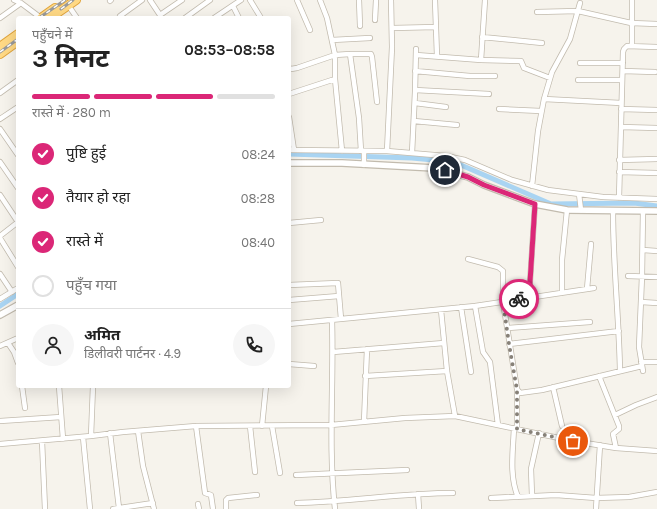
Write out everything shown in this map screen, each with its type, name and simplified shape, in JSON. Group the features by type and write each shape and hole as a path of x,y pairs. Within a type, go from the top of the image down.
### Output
{"highway":[{"path":"44,16 67,3 76,0"},
{"path":"52,16 67,3"},
{"path":"0,47 16,35"},
{"path":"0,54 16,42"}],"street":[{"path":"14,0 21,3 38,16"},
{"path":"120,16 142,0"},
{"path":"150,0 160,16"},
{"path":"162,16 182,0"},
{"path":"188,16 210,0"},
{"path":"217,16 241,0"},
{"path":"250,0 260,16"},
{"path":"297,0 310,30"},
{"path":"320,0 327,18 335,55 335,79 342,151"},
{"path":"359,0 360,26"},
{"path":"375,20 376,0"},
{"path":"387,151 393,28 392,0"},
{"path":"435,0 437,56"},
{"path":"481,60 485,0"},
{"path":"632,0 632,45"},
{"path":"0,18 21,3"},
{"path":"67,3 76,16"},
{"path":"532,186 541,111 544,99 550,78 570,39 580,3"},
{"path":"233,6 238,16"},
{"path":"537,12 578,11 632,23 657,24"},
{"path":"393,28 436,27"},
{"path":"482,37 542,42"},
{"path":"332,40 370,38"},
{"path":"619,198 624,49 627,46 632,45 657,47"},
{"path":"412,153 416,48"},
{"path":"350,54 364,164"},
{"path":"291,69 335,55 372,55 377,102"},
{"path":"416,55 481,60 521,61 524,68 550,78"},
{"path":"580,63 623,63"},
{"path":"415,71 470,76 495,76"},
{"path":"623,71 655,72"},
{"path":"291,93 335,79"},
{"path":"578,80 622,80"},
{"path":"0,93 16,81"},
{"path":"415,90 489,94"},
{"path":"544,99 657,110"},
{"path":"415,103 446,107"},
{"path":"0,119 16,108"},
{"path":"499,109 541,111"},
{"path":"414,121 456,125"},
{"path":"621,127 657,128"},
{"path":"0,129 16,152"},
{"path":"291,150 342,151 363,154 387,151 446,156 465,160 512,180 548,190 580,196 657,198"},
{"path":"620,160 657,159"},
{"path":"0,162 16,185"},
{"path":"291,163 308,162 434,168 468,177 484,185 535,204 567,210 580,208 613,211 657,211"},
{"path":"619,172 657,173"},
{"path":"0,196 16,219"},
{"path":"580,196 580,208"},
{"path":"529,298 535,204"},
{"path":"562,293 562,260 567,210"},
{"path":"613,211 613,242 620,371"},
{"path":"642,366 639,346 643,211"},
{"path":"291,223 321,220"},
{"path":"16,224 0,237 16,264"},
{"path":"587,290 591,244"},
{"path":"643,250 657,251"},
{"path":"468,259 501,269 504,276 503,302 517,390 516,429 512,462 514,486 518,497"},
{"path":"0,274 12,292"},
{"path":"628,276 657,277"},
{"path":"291,285 338,283 341,319"},
{"path":"291,324 475,306 594,288"},
{"path":"0,299 16,289"},
{"path":"291,300 339,296"},
{"path":"641,302 657,303"},
{"path":"0,315 16,306"},
{"path":"475,306 483,352 490,362 498,425"},
{"path":"461,307 471,372"},
{"path":"441,310 447,371 455,416"},
{"path":"332,320 333,352 331,425 332,473 335,509"},
{"path":"507,328 590,322"},
{"path":"509,344 619,331"},
{"path":"0,346 16,339"},
{"path":"8,343 16,357"},
{"path":"333,352 444,343"},
{"path":"364,422 367,349"},
{"path":"517,390 520,393 524,393 657,362 657,368"},
{"path":"291,364 314,366"},
{"path":"366,376 447,371"},
{"path":"599,376 619,428 613,434 616,448"},
{"path":"554,387 562,426"},
{"path":"22,388 25,408"},
{"path":"59,388 60,418 63,439"},
{"path":"91,436 93,388"},
{"path":"262,426 266,388"},
{"path":"615,415 636,404 657,397"},
{"path":"0,444 196,426 331,425 405,418 455,416 573,441 616,448 657,450"},
{"path":"0,420 60,418"},
{"path":"196,426 205,492 211,495 213,509"},
{"path":"250,426 255,472"},
{"path":"272,426 280,473"},
{"path":"138,431 143,466 154,509"},
{"path":"110,433 119,508"},
{"path":"532,496 531,469 538,433"},
{"path":"83,437 90,509"},
{"path":"42,441 45,509"},
{"path":"596,509 600,445"},
{"path":"296,475 407,470"},
{"path":"491,498 532,496 596,498 629,497 657,492"},
{"path":"297,503 334,502 418,494 453,493"},
{"path":"418,494 419,509"},
{"path":"226,509 226,500 228,498 257,495"},
{"path":"113,509 153,503"}],"waterway":[{"path":"291,154 412,158 454,162 551,204 634,203 657,206"},
{"path":"0,306 16,295"}],"railway":[{"path":"42,16 65,0"},
{"path":"61,9 73,0"},
{"path":"0,52 16,40"}],"way so far":[{"path":"519,299 503,302 517,390 517,429 573,441"}],"route":[{"path":"445,170 468,177 516,198 535,204 529,298 519,299"}]}
